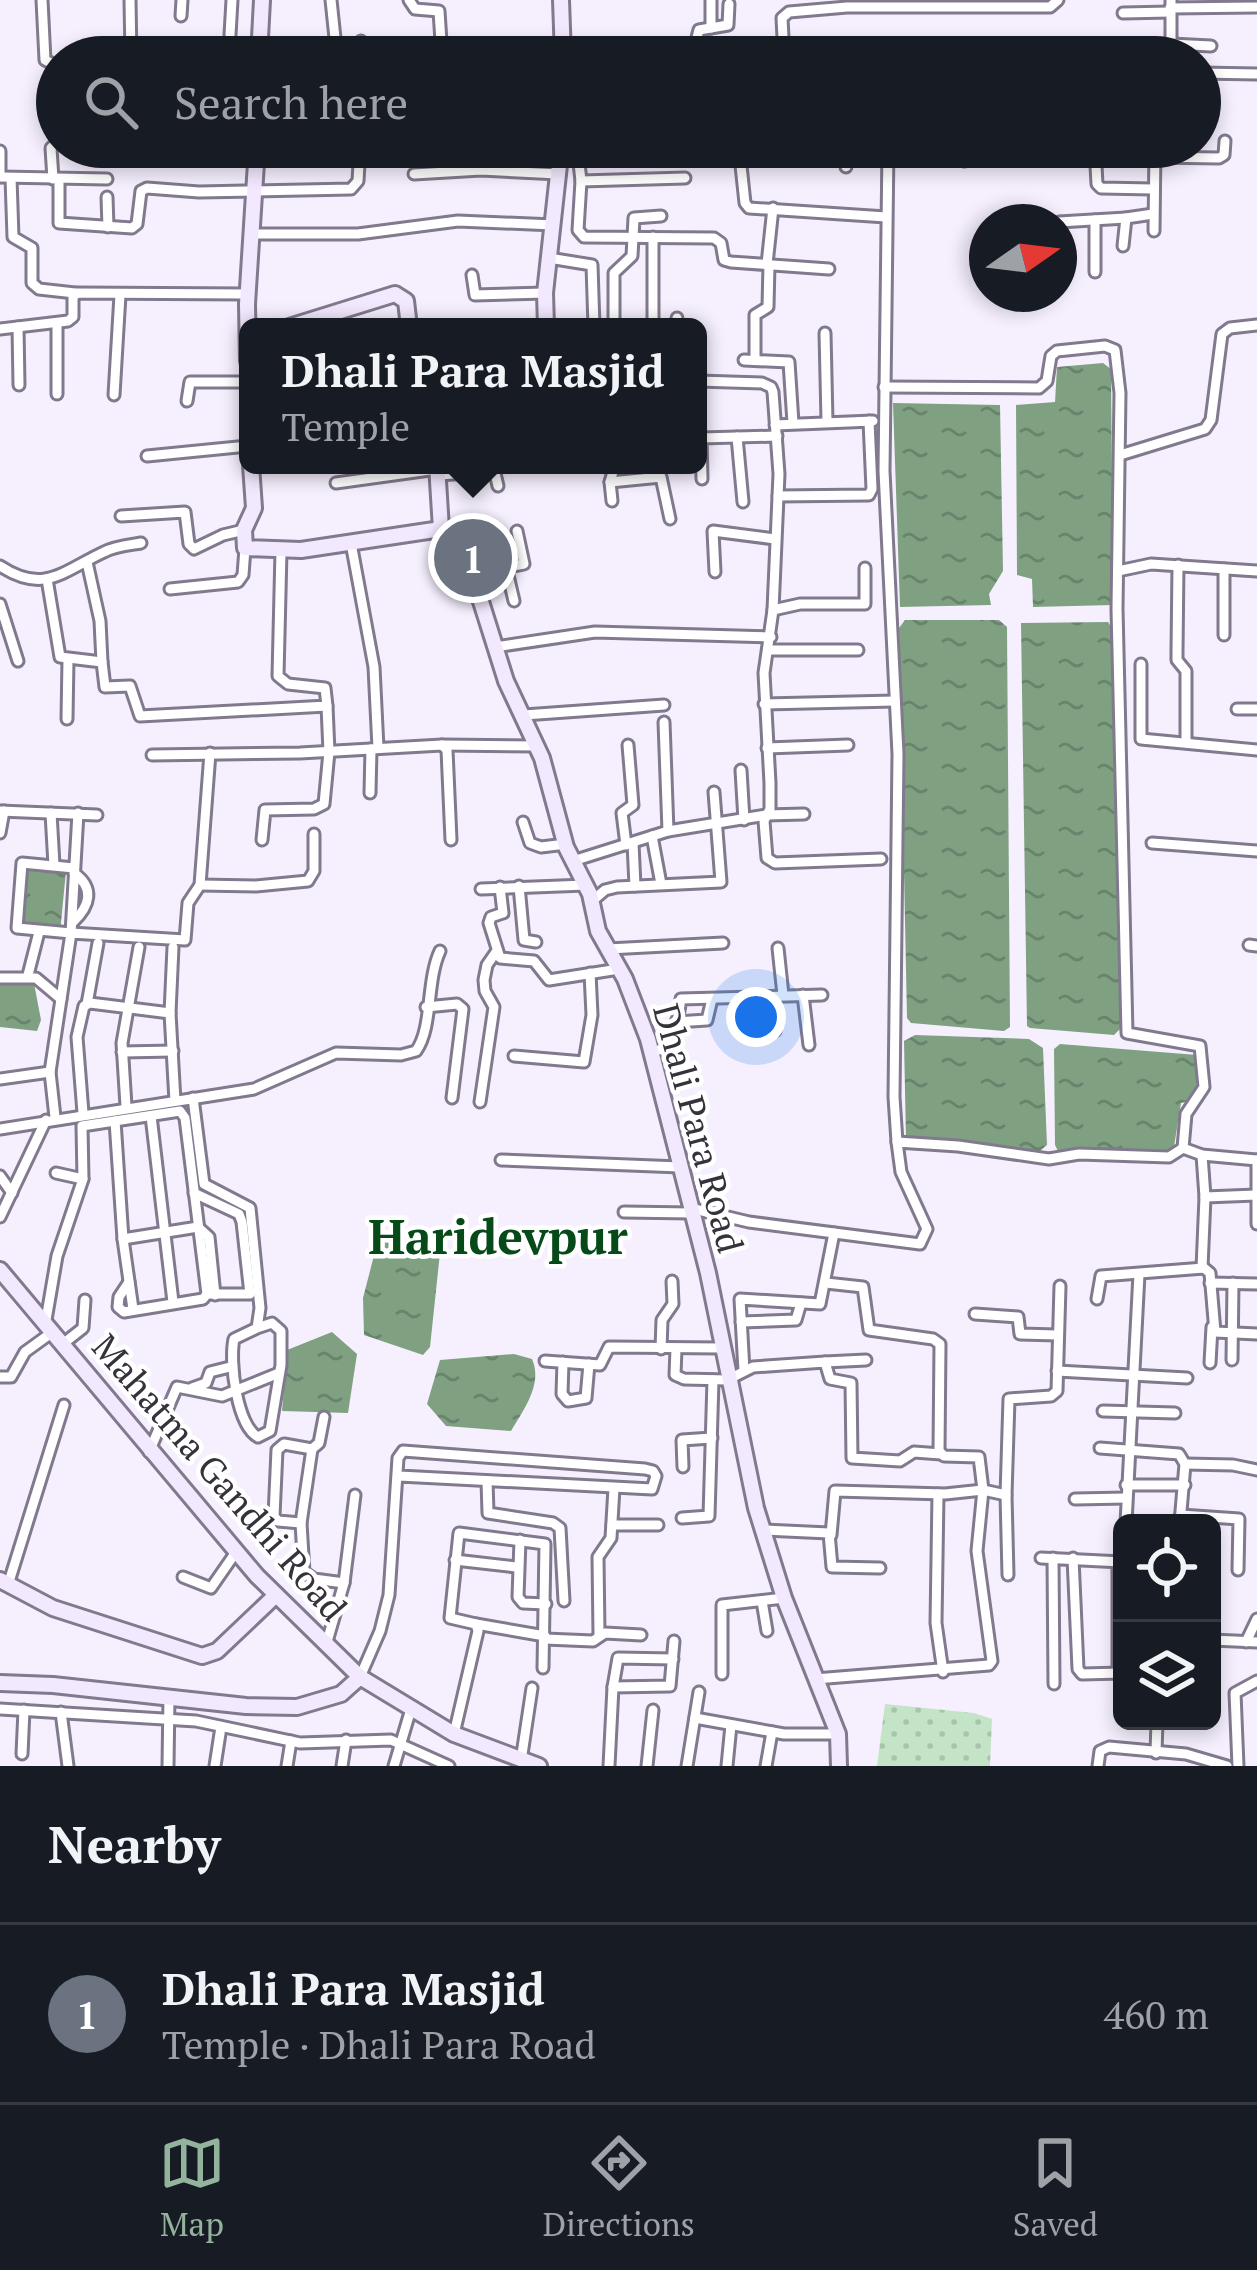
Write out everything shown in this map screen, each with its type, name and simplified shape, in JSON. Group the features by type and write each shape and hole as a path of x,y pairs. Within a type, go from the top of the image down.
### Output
{"street":[{"path":"42,0 44,36"},
{"path":"130,0 131,36"},
{"path":"181,16 182,0"},
{"path":"230,35 232,0"},
{"path":"260,36 262,0"},
{"path":"332,0 335,36"},
{"path":"409,0 415,9 439,11 441,36"},
{"path":"561,0 562,36"},
{"path":"711,0 711,28"},
{"path":"784,36 785,0"},
{"path":"784,14 848,7 1050,7 1058,0"},
{"path":"697,36 699,30 728,26 729,4"},
{"path":"1123,13 1171,7 1257,7"},
{"path":"1221,74 1257,74"},
{"path":"1221,156 1225,141"},
{"path":"0,151 13,237 32,248 34,288 119,295 247,294"},
{"path":"54,168 59,224 108,227 135,227 143,188 354,188 357,168"},
{"path":"248,318 256,168"},
{"path":"546,318 559,168"},
{"path":"580,168 580,235 714,238 721,243 724,260 829,268"},
{"path":"741,168 749,208 886,217"},
{"path":"624,1212 691,1211 920,1244 925,1240 927,1229 901,1172 897,1142 895,701 884,422 887,168"},
{"path":"1096,168 1101,188 1153,189"},
{"path":"1154,168 1154,231"},
{"path":"414,173 559,174"},
{"path":"4,177 107,179"},
{"path":"581,181 685,178"},
{"path":"107,197 108,227"},
{"path":"773,208 767,307 755,315 750,360 790,362 793,423"},
{"path":"1077,221 1153,214"},
{"path":"614,318 614,273 630,261 635,217 661,216"},
{"path":"1123,246 1126,218"},
{"path":"251,234 358,234 474,220 554,225"},
{"path":"1095,220 1095,272"},
{"path":"653,237 653,318"},
{"path":"549,258 592,265 594,318"},
{"path":"472,275 475,295 545,293"},
{"path":"0,329 71,319 75,293"},
{"path":"318,318 395,294 406,301 408,318"},
{"path":"113,394 119,295"},
{"path":"57,323 57,394"},
{"path":"1120,454 1205,429 1211,420 1222,334 1230,328 1257,325"},
{"path":"18,327 19,385"},
{"path":"825,333 826,421"},
{"path":"884,387 1039,388 1047,381 1051,356 1057,351 1111,346 1118,359 1127,1033 1200,1046 1204,1088 1186,1114 1183,1148"},
{"path":"188,400 188,384 193,381 239,382"},
{"path":"707,381 767,384 773,392 778,496 764,704 771,803 766,814 766,854 770,861 881,859"},
{"path":"778,496 868,495 872,490 869,421"},
{"path":"707,438 776,431 793,423 884,422"},
{"path":"737,437 742,502"},
{"path":"147,456 239,447"},
{"path":"170,589 238,582 244,574 244,530 254,508 252,474"},
{"path":"336,483 406,474"},
{"path":"245,548 281,551 441,529 437,474"},
{"path":"495,474 498,485"},
{"path":"612,474 612,501"},
{"path":"702,474 702,479"},
{"path":"610,482 661,477 670,519"},
{"path":"121,516 185,512 189,544 194,549 244,530"},
{"name":"Dhali Para Road","path":"441,529 458,532 506,681 537,746 566,844 592,901 598,931 619,969 651,1052 708,1273 722,1348 720,1380 784,1598 838,1734 838,1766"},
{"path":"472,574 525,562 517,531"},
{"path":"715,572 713,531 775,538"},
{"path":"500,541 514,602"},
{"path":"0,566 16,577 47,579 107,550 141,543"},
{"path":"350,543 374,667 375,749 370,793"},
{"path":"262,840 266,810 324,804 329,752 325,688 288,684 278,676 281,551"},
{"path":"87,562 100,621 105,687 130,686 140,716 326,706"},
{"path":"1118,571 1151,564 1257,571"},
{"path":"1178,566 1177,661 1186,671 1186,741"},
{"path":"773,610 804,604 865,604 866,568"},
{"path":"1224,569 1224,635"},
{"path":"47,579 60,656 102,662"},
{"path":"0,604 18,661"},
{"path":"495,647 596,632 771,637"},
{"path":"768,650 858,650"},
{"path":"67,719 68,659"},
{"path":"1141,664 1141,740 1257,750"},
{"path":"764,704 895,701"},
{"path":"524,715 664,705"},
{"path":"1238,709 1257,709"},
{"path":"664,722 668,831"},
{"path":"442,745 447,750 451,840"},
{"path":"767,748 848,745"},
{"path":"152,755 537,746"},
{"path":"628,746 633,806 622,813 635,886"},
{"path":"74,870 24,862 19,867 15,926 39,932 71,928 184,940 188,903 200,885 210,753"},
{"path":"741,770 744,820"},
{"path":"592,901 605,890 722,882 714,792"},
{"path":"0,833 2,811 97,815"},
{"path":"51,813 54,865"},
{"path":"0,1217 51,1118 50,1072 71,928 78,814"},
{"path":"573,861 668,831 766,814 804,814"},
{"path":"523,822 530,843 542,847 566,844"},
{"path":"200,885 308,881 314,871 314,834"},
{"path":"652,836 661,884"},
{"path":"1152,843 1257,851"},
{"path":"481,889 586,884"},
{"path":"519,886 524,940 536,942"},
{"path":"500,887 503,914 491,917 489,923 496,952 504,959 536,962 545,980 619,969"},
{"path":"28,975 39,932"},
{"path":"83,1113 77,1037 98,943"},
{"path":"608,949 723,943"},
{"path":"126,1106 122,1052 139,947"},
{"path":"172,947 175,1101"},
{"path":"778,947 783,995"},
{"path":"0,1129 274,1083 336,1053 401,1055 416,1051 423,1040 430,975 440,951"},
{"path":"480,1102 494,1007 484,980 496,952"},
{"path":"514,1056 584,1062 592,1015 590,974"},
{"path":"0,978 28,975 62,999"},
{"path":"803,995 809,1045"},
{"path":"651,1052 671,1048 679,1000 822,995"},
{"path":"762,996 775,1031"},
{"path":"676,1022 707,1020 712,999"},
{"path":"86,1004 170,1013"},
{"path":"426,1007 457,1004 463,1009 452,1098"},
{"path":"122,1052 173,1051"},
{"path":"0,1079 50,1072"},
{"path":"193,1098 204,1184 250,1208 260,1308 256,1328"},
{"path":"54,1332 57,1256 83,1179 82,1126 177,1111 185,1115 211,1294"},
{"path":"151,1116 172,1302"},
{"path":"115,1121 129,1282 118,1297 118,1307 124,1312 211,1294 250,1294 239,1214 194,1192"},
{"path":"897,1142 1048,1159 1078,1154 1168,1157 1183,1148"},
{"path":"1183,1148 1202,1155 1257,1160 1257,1224"},
{"path":"1202,1155 1202,1268"},
{"path":"501,1160 680,1167"},
{"path":"56,1173 83,1179"},
{"path":"0,1176 12,1193"},
{"path":"1205,1197 1256,1195"},
{"path":"123,1239 198,1227"},
{"path":"744,1372 740,1300 820,1304 834,1233"},
{"path":"1097,1299 1101,1276 1202,1268 1210,1273 1210,1363"},
{"name":"Mahatma Gandhi Road","path":"0,1270 236,1552 360,1677 454,1734 539,1766"},
{"path":"1126,1514 1139,1274"},
{"path":"661,1349 662,1319 673,1304 671,1281"},
{"path":"826,1283 863,1287 869,1330 940,1344 940,1454"},
{"path":"1210,1283 1257,1284"},
{"path":"1232,1283 1232,1360"},
{"path":"1008,1575 1010,1399 1054,1395 1060,1286"},
{"path":"0,1377 12,1376 26,1352 54,1332 82,1328 86,1300"},
{"path":"741,1322 796,1320 801,1304"},
{"path":"975,1314 1018,1317 1020,1334 1057,1335"},
{"path":"272,1324 281,1331 267,1436 250,1433 230,1366 234,1339 256,1328 272,1324"},
{"path":"1212,1327 1218,1333 1257,1334"},
{"path":"545,1361 602,1364 609,1348 722,1348"},
{"path":"676,1349 676,1377 720,1380 753,1366 866,1360"},
{"path":"563,1362 562,1394 568,1401 586,1398 589,1364"},
{"path":"815,1679 943,1672 992,1661 977,1551 981,1459 914,1452 900,1461 852,1458 851,1383 830,1379 825,1362"},
{"path":"190,1389 206,1383 210,1372 230,1366"},
{"path":"1057,1371 1186,1378"},
{"path":"149,1452 175,1388 222,1396 279,1373"},
{"path":"682,1518 709,1516 720,1380"},
{"path":"64,1405 4,1587 53,1608 202,1656 217,1651 276,1595"},
{"path":"1102,1411 1175,1413"},
{"path":"324,1417 320,1440 312,1450 301,1523 305,1575 344,1583"},
{"path":"682,1467 682,1440 712,1438"},
{"path":"301,1523 278,1521 274,1516 277,1450 284,1444 312,1450"},
{"path":"1100,1448 1179,1454 1185,1464 1181,1514"},
{"path":"0,1683 246,1706 297,1707 341,1694 360,1677 380,1631 389,1595 398,1458 403,1451 645,1469 656,1476 652,1489 399,1476"},
{"path":"1185,1464 1257,1470"},
{"path":"488,1481 488,1514 560,1528 564,1600"},
{"path":"1126,1485 1185,1485"},
{"path":"543,1668 545,1638 546,1604 545,1544 460,1533 450,1618 545,1638 592,1641 599,1634 598,1557 609,1542 614,1488"},
{"path":"880,1568 832,1567 835,1491 938,1494 982,1490 1006,1496"},
{"path":"938,1494 936,1623 943,1672"},
{"path":"326,1645 344,1583 355,1496"},
{"path":"1075,1499 1126,1498"},
{"path":"1221,1519 1239,1519 1238,1570"},
{"path":"612,1525 658,1525"},
{"path":"764,1530 831,1535"},
{"path":"520,1540 516,1567 520,1600 546,1604"},
{"path":"183,1577 213,1587 236,1552"},
{"path":"1054,1684 1047,1558 1113,1561"},
{"path":"1072,1558 1078,1669 1082,1674 1113,1672"},
{"path":"455,1560 516,1567"},
{"path":"722,1674 722,1604 784,1598"},
{"path":"762,1601 767,1631"},
{"path":"1221,1640 1252,1642 1257,1619"},
{"path":"454,1734 476,1624"},
{"path":"599,1634 641,1635"},
{"path":"613,1687 670,1685 674,1641"},
{"path":"609,1766 618,1658 674,1659"},
{"path":"1238,1766 1235,1693 1257,1682"},
{"path":"521,1761 532,1688"},
{"path":"688,1766 699,1692"},
{"path":"168,1766 169,1700"},
{"path":"394,1766 411,1708"},
{"path":"0,1710 167,1718 291,1741 400,1737 449,1766"},
{"path":"22,1754 24,1710"},
{"path":"647,1766 653,1710"},
{"path":"61,1712 68,1766"},
{"path":"695,1718 772,1732 838,1734"},
{"path":"727,1766 731,1725"},
{"path":"215,1766 220,1727"},
{"path":"1156,1753 1157,1730"},
{"path":"766,1766 772,1732"},
{"path":"287,1766 291,1741"},
{"path":"342,1766 346,1741"},
{"path":"1098,1766 1100,1750 1105,1748 1227,1766"}],"shaded area":[{"path":"885,1704 992,1719 990,1766 877,1766"}],"water":[{"path":"1103,363 1111,369 1113,605 1033,607 1032,579 1017,575 1016,405 1055,402 1057,367"},
{"path":"893,403 1000,405 1003,571 989,594 991,605 900,607"},
{"path":"905,620 999,620 1007,627 1010,1027 1004,1031 911,1023 907,1018 899,628"},
{"path":"1108,622 1113,630 1121,1028 1114,1035 1030,1028 1021,623"},
{"path":"27,863 66,871 60,933 17,929"},
{"path":"33,978 41,1020 37,1031 0,1027 0,982"},
{"path":"915,1035 1029,1039 1043,1048 1047,1145 1041,1150 989,1151 906,1140 904,1041"},
{"path":"1060,1044 1197,1055 1196,1100 1181,1103 1173,1153 1060,1155 1055,1145 1054,1049"},
{"path":"378,1240 440,1253 430,1347 423,1355 364,1335 363,1298"},
{"path":"332,1332 357,1354 348,1413 282,1411 287,1350"},
{"path":"514,1354 532,1359 535,1378 511,1431 446,1426 427,1404 440,1360"}],"place":[{"name":"Dhali Para Masjid","path":"473,558"}],"district":[{"name":"Haridevpur","path":"498,1236"}]}
